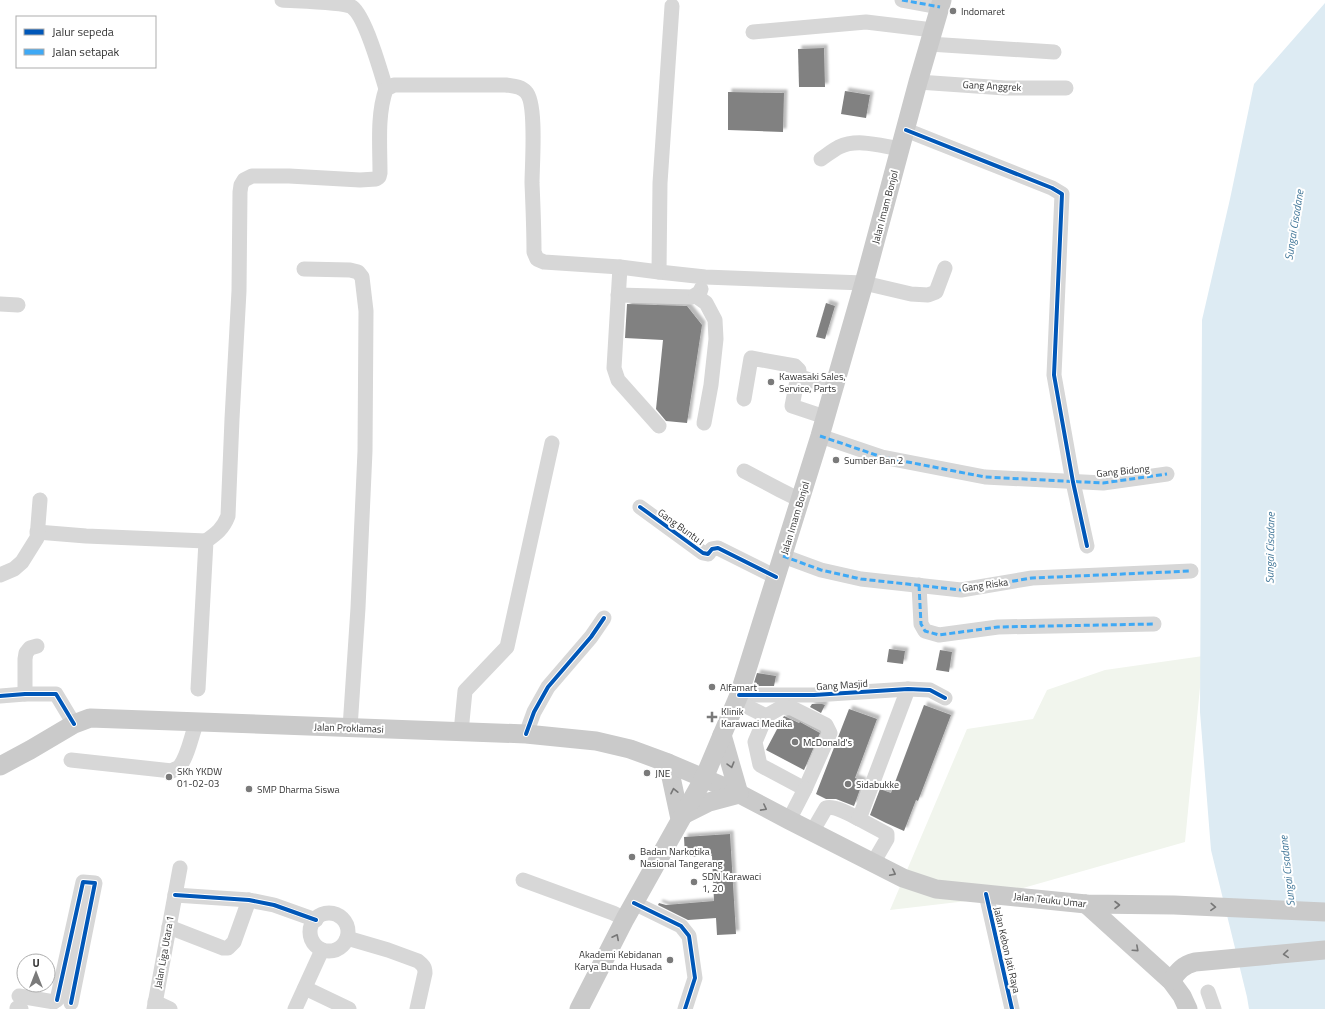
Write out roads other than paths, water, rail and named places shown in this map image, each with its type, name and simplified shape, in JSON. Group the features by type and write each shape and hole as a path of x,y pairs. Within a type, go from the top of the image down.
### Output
{"main road":[{"name":"Jalan Imam Bonjol","path":"579,1009 625,919 704,778 737,698 826,417 941,3"},
{"name":"Jalan Proklamasi","path":"0,766 74,724 90,718 526,734 596,741 630,749 704,778"},
{"path":"668,763 682,817 709,802 739,794 722,735"},
{"name":"Jalan Teuku Umar","path":"704,778 739,794 903,878 936,889 1086,904 1174,905 1325,912"},
{"path":"1086,904 1171,981 1182,996 1188,1009"},
{"path":"1171,981 1180,968 1187,964 1204,961 1325,950"}],"street":[{"path":"37,532 86,536 206,541 219,532 225,524 228,516 239,291 241,184 244,180 252,176 289,176 360,180 376,179 379,177 380,173 382,101 386,89 374,49 359,14 351,6 282,0"},
{"path":"902,0 941,3"},
{"path":"659,272 660,183 672,6"},
{"path":"753,32 866,22 931,37 1054,52"},
{"name":"Gang Anggrek","path":"918,82 1005,88 1066,88"},
{"path":"386,89 394,85 506,85 519,87 527,92 530,98 533,123 532,184 534,252 538,259 544,262 620,267 705,276 864,283 911,294 928,296 936,292 945,268"},
{"path":"906,130 1052,188 1062,194 1054,375 1073,482 1087,546"},
{"path":"821,159 839,147 850,143 868,143 901,149"},
{"path":"620,267 614,368 618,380 659,426"},
{"path":"304,269 350,270 358,272 362,277 366,311 365,451 358,608 350,728"},
{"path":"618,296 692,297 696,296 700,292 705,276"},
{"path":"696,296 706,304 715,320 716,339 711,385 704,423"},
{"path":"0,304 18,305"},
{"path":"744,399 751,358 795,366 799,370 792,406 826,417"},
{"path":"798,376 834,388"},
{"name":"Gang Bidong","path":"820,436 882,457 985,477 1103,483 1167,474"},
{"path":"461,732 465,692 506,647 552,443"},
{"path":"744,471 800,500"},
{"path":"0,575 14,569 22,562 36,538 40,500"},
{"name":"Gang Buntu I","path":"640,507 703,553 708,554 712,549 718,548 776,576"},
{"path":"198,689 206,541"},
{"name":"Gang Riska","path":"783,556 821,570 861,579 960,590 1032,578 1191,571"},
{"path":"919,585 921,624 925,631 939,635 998,627 1154,624"},
{"path":"526,734 534,712 548,688 591,637 604,618"},
{"path":"24,694 26,653 30,648 36,646"},
{"path":"859,819 908,689"},
{"name":"Gang Masjid","path":"737,698 908,689 930,690 945,698"},
{"path":"0,696 56,694 74,724"},
{"path":"737,698 766,716"},
{"path":"788,820 805,790 830,733 826,725 792,708 782,707 766,716 755,742 760,764 805,790"},
{"path":"71,760 172,770 180,767 185,758 196,722"},
{"path":"812,832 828,807 834,807 859,819 887,834 887,839 873,863"},
{"name":"Jalan Liga Utara 1","path":"155,1006 180,868"},
{"path":"523,880 613,913 625,919"},
{"path":"83,882 95,884 61,1005 83,882"},
{"name":"Jalan Kebon Jati Raya","path":"986,894 1009,1009"},
{"path":"175,895 249,900 274,905 316,920"},
{"path":"169,927 223,948 228,948 234,942 249,900"},
{"path":"634,903 681,926 689,936 695,978 685,1009"},
{"path":"326,914 333,914 343,920 347,925 347,938 340,948 328,951 322,950 317,946 311,936 311,930 316,920 320,916 326,914"},
{"path":"347,938 388,950 418,961 422,964 425,968 425,974 417,1009"},
{"path":"295,1009 322,950"},
{"path":"305,988 349,1009"},
{"path":"1208,992 1214,1009"},
{"path":"19,1004 61,1005"},
{"path":"155,1006 170,1009"}],"water":[{"name":"Sungai Cisadane","path":"1325,3 1325,1009 1249,1009 1211,850 1200,712 1202,320 1230,199 1254,84"}],"place":[{"name":"Indomaret","path":"953,11"},
{"name":"Kawasaki Sales, Service, Parts","path":"771,382"},
{"name":"Sumber Ban 2","path":"836,460"},
{"name":"Alfamart","path":"712,687"},
{"name":"Klinik Karawaci Medika","path":"712,717"},
{"name":"McDonald's","path":"795,742"},
{"name":"JNE","path":"647,773"},
{"name":"SKh YKDW 01-02-03","path":"169,777"},
{"name":"Sidabukke","path":"848,784"},
{"name":"SMP Dharma Siswa","path":"249,789"},
{"name":"Badan Narkotika Nasional Tangerang","path":"632,857"},
{"name":"SDN Karawaci 1, 20","path":"694,882"},
{"name":"Akademi Kebidanan Karya Bunda Husada","path":"670,960"}]}
